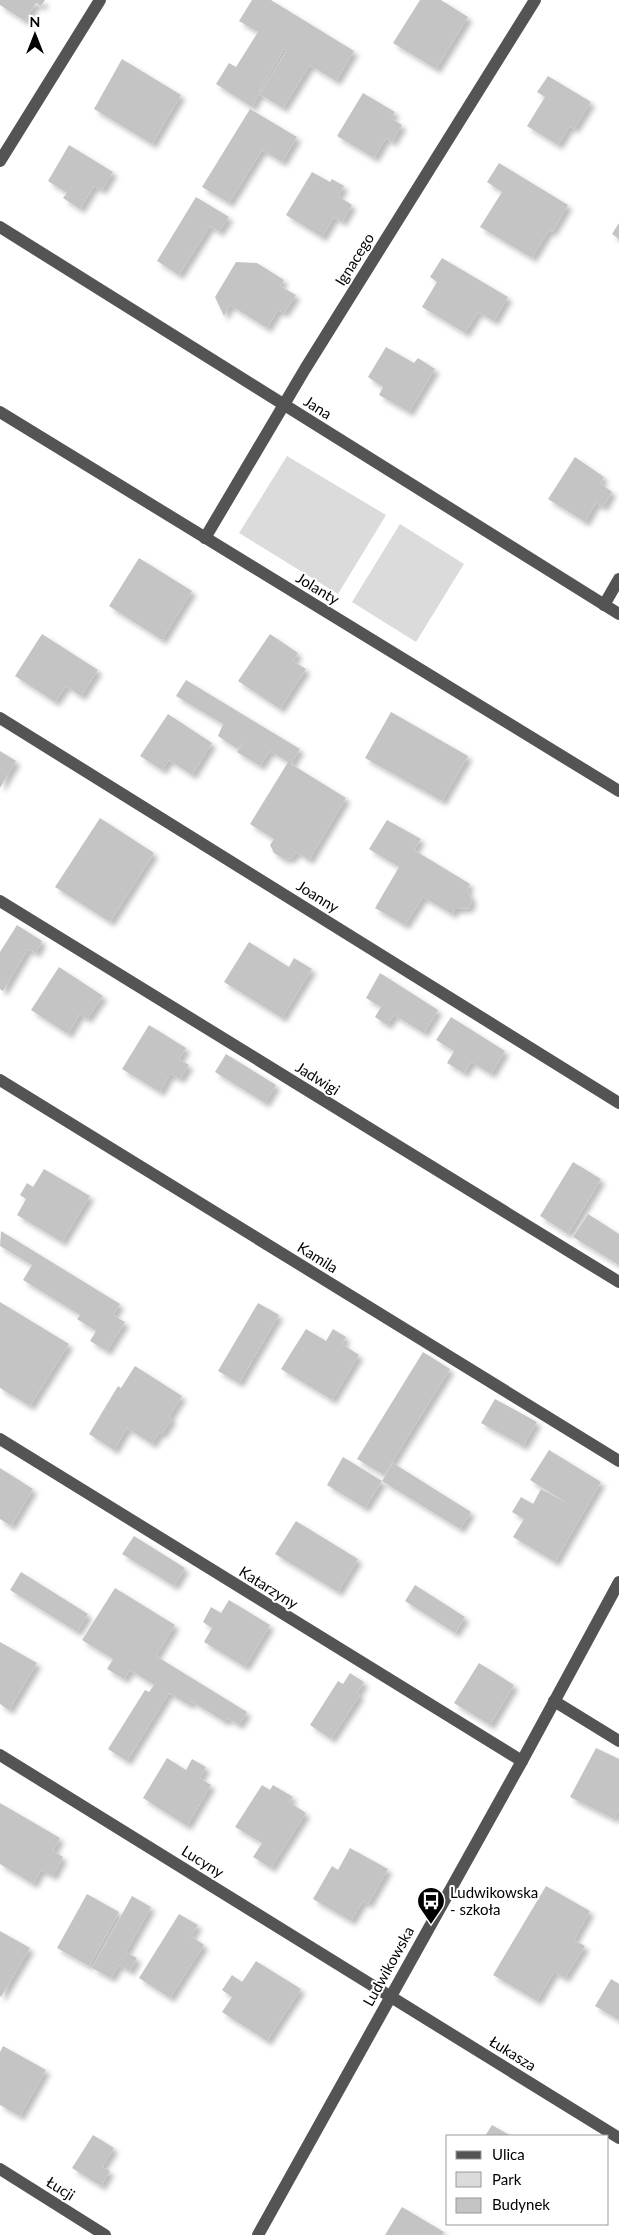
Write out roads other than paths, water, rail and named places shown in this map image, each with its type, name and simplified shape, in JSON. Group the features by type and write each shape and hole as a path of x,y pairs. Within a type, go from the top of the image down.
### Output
{"street":[{"path":"0,161 100,0"},
{"name":"Ignacego","path":"205,538 284,404 535,0"},
{"name":"Jana","path":"0,226 619,614"},
{"name":"Jolanty","path":"0,412 619,791"},
{"path":"604,605 619,579"},
{"name":"Joanny","path":"0,718 619,1102"},
{"name":"Jadwigi","path":"0,901 619,1282"},
{"name":"Kamila","path":"0,1080 619,1461"},
{"name":"Katarzyny","path":"0,1439 522,1762"},
{"name":"Ludwikowska","path":"258,2235 390,1995 522,1762 619,1582"},
{"path":"554,1702 619,1742"},
{"name":"Lucyny","path":"0,1755 390,1995"},
{"name":"Łukasza","path":"390,1995 619,2138"},
{"name":"Łucji","path":"0,2169 105,2235"}],"place":[{"name":"Ludwikowska - szkoła","path":"431,1925"}]}
